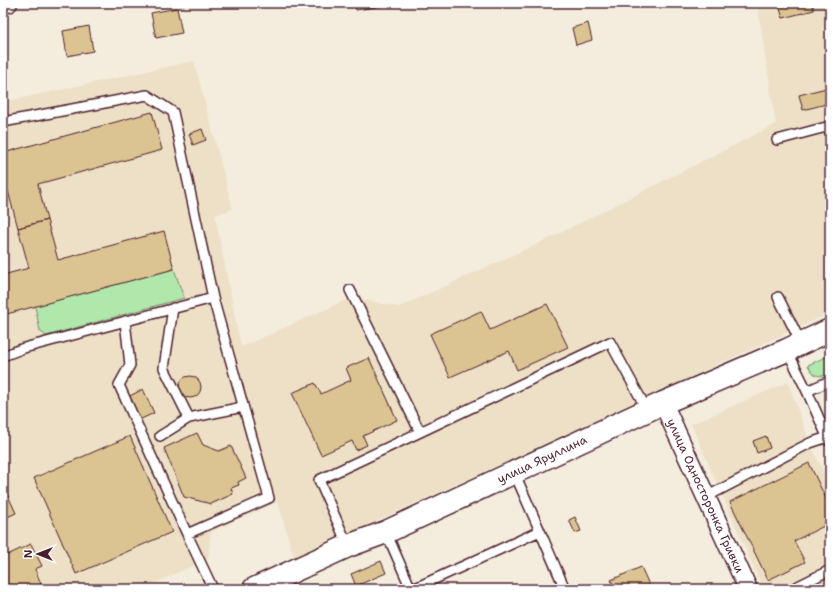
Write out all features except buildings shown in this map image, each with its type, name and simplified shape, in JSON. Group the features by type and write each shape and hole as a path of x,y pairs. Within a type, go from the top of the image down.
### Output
{"street":[{"path":"3,4 8,3"},
{"name":"улица Яруллина","path":"259,588 348,546 386,532 655,407 830,330"},
{"name":"улица Односторонка Гривки","path":"655,407 706,497 748,589"}],"lane":[{"path":"3,122 147,95 173,112 213,298 269,498 187,534"},
{"path":"777,140 830,126"},
{"path":"350,290 420,432"},
{"path":"3,356 24,348 213,298"},
{"path":"706,497 810,443 829,439 807,391 778,298"},
{"path":"173,308 164,368 189,418"},
{"path":"125,321 130,365 119,385 213,589"},
{"path":"348,546 319,480 610,342 655,407"},
{"path":"807,391 830,381"},
{"path":"160,436 189,418 243,407"},
{"path":"514,472 565,589"},
{"path":"386,532 412,589 540,531"},
{"path":"792,589 830,570"}],"shaded area":[{"path":"757,3 830,3 830,313 294,559 278,502 211,532 208,559 142,589 3,589 3,102 194,61 233,209 215,215 241,347 353,297 399,307 546,240 776,124"},
{"path":"788,382 810,443 830,485 830,589 763,589 691,424"}],"green space":[{"path":"174,269 184,298 46,336 40,331 35,306"},
{"path":"830,355 830,374 820,376 814,374 808,365"}]}
